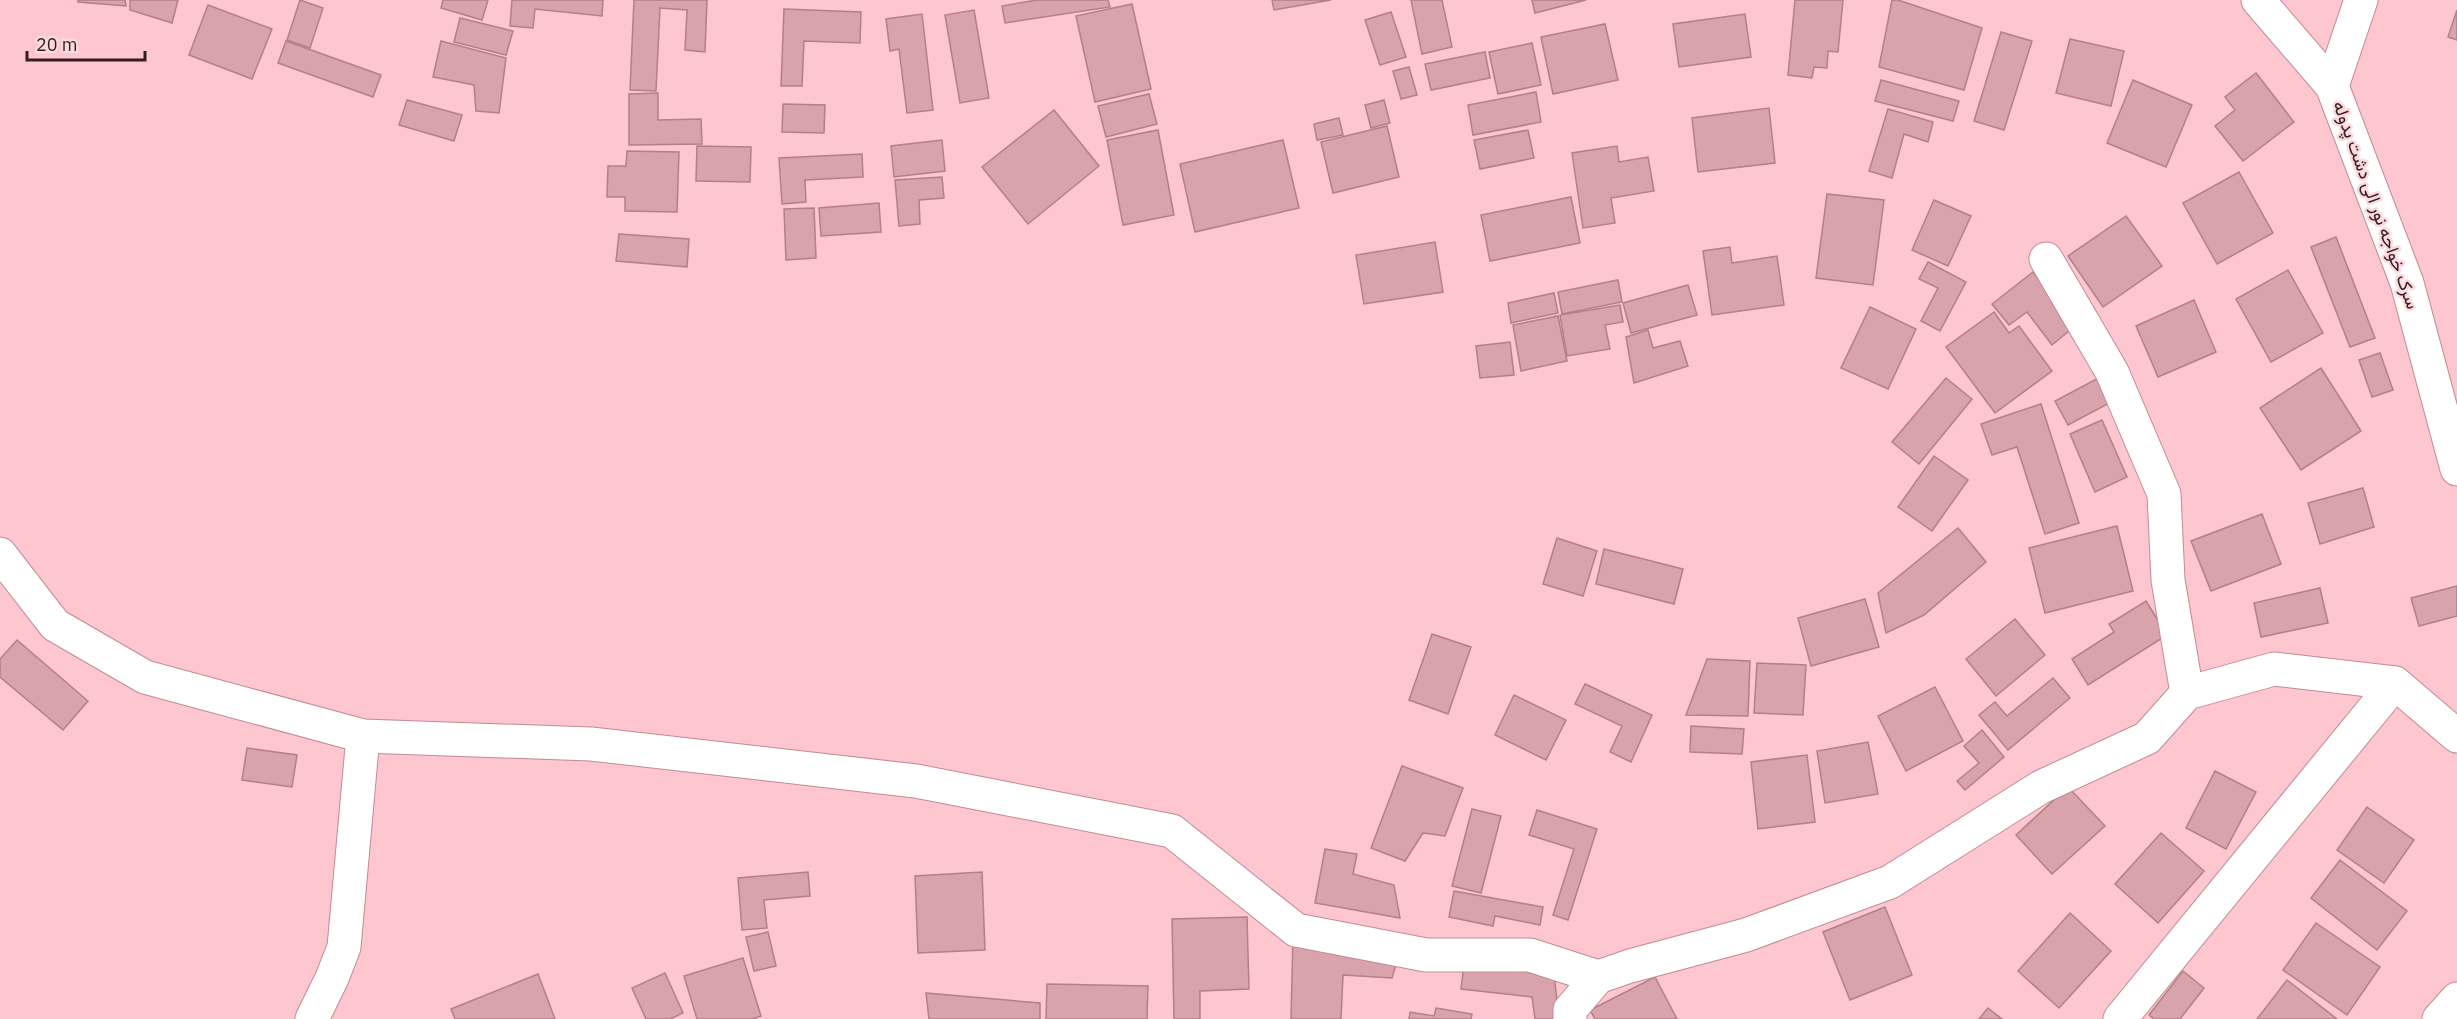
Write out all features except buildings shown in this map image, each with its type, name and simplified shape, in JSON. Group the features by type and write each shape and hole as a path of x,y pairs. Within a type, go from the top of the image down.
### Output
{"street":[{"name":"سرک خواجه نور الی دشت پدوله","path":"2258,0 2332,86 2407,283 2457,469"},
{"path":"2332,86 2361,0"},
{"path":"2046,259 2112,372 2164,494 2168,580 2187,693"},
{"path":"0,554 55,625 146,677 363,736 591,744 939,785 1173,831 1296,930 1426,955 1530,955 1598,977"},
{"path":"1570,1019 1570,1010 1598,977 1630,966 1746,935 1890,882 2041,787 2147,738 2187,693 2274,669 2395,682 2457,736"},
{"path":"2120,1019 2395,682"},
{"path":"312,1019 344,947 363,736"},
{"path":"2439,1019 2457,999"}]}
